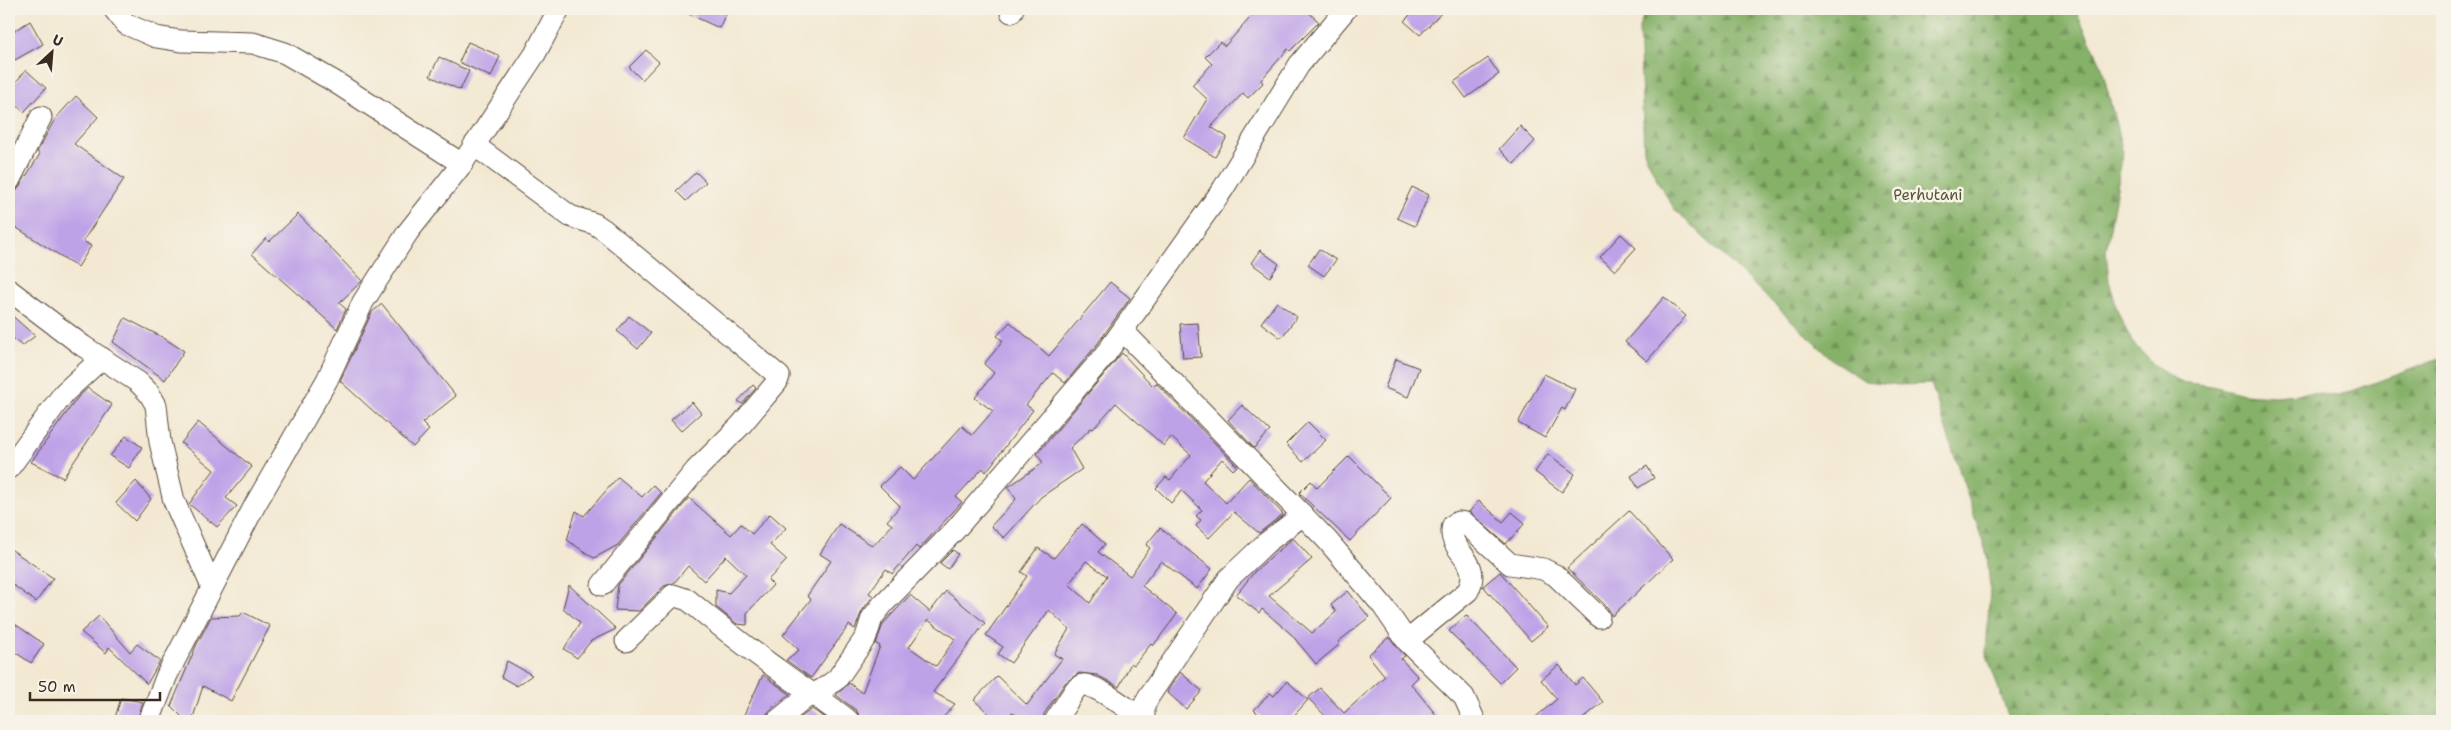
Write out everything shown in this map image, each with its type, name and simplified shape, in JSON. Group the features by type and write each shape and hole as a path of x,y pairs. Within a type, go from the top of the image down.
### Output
{"street":[{"path":"114,9 126,24 156,37 182,41 253,43 285,53 336,82 462,164"},
{"path":"149,721 167,675 255,505 327,380 363,302 408,232 462,164 535,54 559,9"},
{"path":"776,721 837,679 861,645 872,618 883,604 954,530 1105,355 1223,189 1299,65 1346,9"},
{"path":"9,181 42,117"},
{"path":"474,145 570,216 595,224 604,230 779,376 778,382 745,422 696,470 602,585"},
{"path":"9,290 138,382 150,393 156,405 160,442 174,500 212,587"},
{"path":"1122,330 1327,540 1383,606 1407,640 1464,697 1475,721"},
{"path":"9,468 64,393 102,358"},
{"path":"1144,721 1144,706 1149,696 1229,578 1266,543 1303,515"},
{"path":"1407,640 1468,591 1473,581 1474,574 1453,539 1451,531 1453,525 1458,522 1465,523 1510,564 1543,570 1555,575 1600,617"},
{"path":"626,641 656,613 666,600 673,595 678,596 688,600 745,646 812,695 826,702 849,721"},
{"path":"1055,721 1075,690 1085,685 1106,695 1144,721"}],"green space":[{"name":"Perhutani","path":"1646,9 2075,9 2101,64 2123,153 2106,251 2109,281 2118,312 2132,342 2153,364 2180,382 2212,386 2243,394 2275,396 2307,393 2338,396 2442,358 2442,721 2010,721 1986,653 1990,589 1987,555 1931,384 1898,385 1865,381 1834,361 1675,210 1658,182 1644,151 1639,28"}],"building":[{"path":"678,9 728,9 719,28"},
{"path":"1258,9 1305,9 1319,22 1290,51 1288,49 1261,80 1263,83 1248,98 1243,93 1211,127 1227,137 1215,157 1184,138 1207,99 1192,85 1212,64 1205,57 1220,42 1225,46"},
{"path":"1416,9 1445,9 1420,35 1404,21"},
{"path":"30,21 43,44 15,60 9,49 9,34"},
{"path":"468,42 500,56 491,77 459,62"},
{"path":"646,50 659,62 642,80 629,67"},
{"path":"439,57 469,71 460,90 430,76"},
{"path":"1488,58 1499,74 1466,98 1454,82"},
{"path":"26,70 46,88 24,112 9,99 9,90"},
{"path":"76,96 98,117 74,144 124,179 83,241 91,246 78,267 9,223 9,203 40,154 37,152 55,119"},
{"path":"1520,126 1535,141 1514,164 1499,149"},
{"path":"696,172 706,182 686,201 676,191"},
{"path":"1412,187 1429,195 1415,226 1397,218"},
{"path":"298,214 362,281 339,303 346,309 337,329 252,254 266,238 269,242"},
{"path":"1621,234 1636,248 1615,271 1600,257"},
{"path":"1319,249 1336,260 1324,276 1308,265"},
{"path":"1260,250 1279,264 1270,277 1251,263"},
{"path":"1110,282 1130,298 1095,347 1065,383 1053,373 1026,405 1033,410 986,472 983,468 956,497 962,502 919,549 916,546 892,574 886,569 869,593 873,596 862,611 855,629 849,625 811,678 786,660 799,650 783,635 811,599 807,596 831,561 820,554 839,524 873,546 892,525 887,521 900,506 880,486 900,467 913,480 962,426 972,435 993,411 975,398 994,373 984,364 1003,341 997,336 1010,322 1049,356"},
{"path":"1664,297 1686,316 1647,361 1625,342"},
{"path":"1277,302 1297,317 1281,338 1261,323"},
{"path":"382,304 456,396 422,423 429,430 413,447 340,381 372,312"},
{"path":"9,313 35,336 22,346 9,335"},
{"path":"629,316 651,333 638,349 617,331"},
{"path":"125,318 184,351 165,380 113,342"},
{"path":"1198,323 1201,357 1183,358 1180,324"},
{"path":"1122,353 1153,386 1156,383 1237,466 1233,470 1222,459 1203,481 1226,503 1249,478 1283,514 1259,533 1234,512 1209,538 1196,526 1201,520 1196,516 1202,510 1182,491 1171,503 1156,488 1166,477 1170,480 1191,455 1171,437 1164,446 1116,403 1093,429 1091,428 1070,448 1082,469 1041,497 1004,538 991,526 1016,499 1008,487 1043,463 1037,454"},
{"path":"1396,359 1419,368 1408,397 1385,388"},
{"path":"1544,374 1575,389 1565,410 1562,408 1545,438 1518,423"},
{"path":"753,385 756,388 742,404 738,401"},
{"path":"88,388 112,405 63,478 31,462 78,397"},
{"path":"692,402 701,413 681,431 671,420"},
{"path":"1242,405 1270,431 1254,448 1228,420"},
{"path":"198,422 252,467 226,498 237,506 217,527 189,504 214,470 181,443"},
{"path":"1308,422 1326,440 1303,462 1286,444"},
{"path":"126,436 142,447 129,468 110,456"},
{"path":"1548,454 1575,474 1562,492 1535,472"},
{"path":"1349,456 1391,498 1350,541 1299,493 1311,481 1317,488"},
{"path":"1647,466 1654,478 1638,488 1631,476"},
{"path":"618,477 642,497 653,485 661,493 618,545 594,558 567,540 576,511 584,516"},
{"path":"136,481 151,499 135,521 116,503"},
{"path":"689,498 731,535 741,524 752,534 770,514 786,528 770,545 787,560 768,580 773,585 747,613 747,625 737,624 716,607 716,590 729,593 746,575 726,556 704,581 688,566 674,583 664,586 639,611 615,610 618,585"},
{"path":"1479,501 1503,522 1512,512 1525,523 1506,544 1469,512"},
{"path":"1629,511 1673,559 1612,616 1608,608 1567,568"},
{"path":"1082,524 1105,544 1098,552 1130,576 1150,548 1146,545 1160,528 1212,569 1197,589 1161,561 1142,586 1177,614 1153,646 1151,644 1134,665 1131,663 1119,687 1097,675 1079,673 1065,683 1044,714 1043,721 1017,721 1019,717 1012,712 1003,721 997,721 974,700 997,676 1027,705 1062,659 1054,654 1069,629 1049,610 1011,663 998,654 1003,647 986,635 1027,576 1021,572 1038,548 1054,558","holes":["1086,561 1107,576 1090,603 1069,584"]},
{"path":"1293,538 1312,559 1269,596 1312,633 1336,612 1331,605 1348,591 1369,617 1338,642 1340,644 1316,664 1291,634 1262,609 1259,613 1236,595 1255,571"},
{"path":"9,548 53,578 36,602 9,582"},
{"path":"953,550 958,554 948,569 940,563"},
{"path":"1500,572 1548,627 1531,641 1483,586"},
{"path":"569,585 616,629 591,641 577,658 564,649 580,623 563,608"},
{"path":"946,591 985,623 933,692 955,704 940,721 861,721 857,711 836,695 849,683 862,693 880,646 876,644 883,624 910,595 930,612","holes":["928,620 955,639 936,666 909,647"]},
{"path":"243,612 270,626 231,701 203,686 192,721 186,721 171,706 196,646 211,617 240,616"},
{"path":"1466,615 1516,667 1500,683 1449,631"},
{"path":"99,616 130,652 137,644 160,661 147,684 109,647 106,653 81,632"},
{"path":"9,620 44,644 31,663 9,648"},
{"path":"1389,637 1405,656 1401,659 1418,677 1411,684 1441,721 1330,721 1308,698 1320,688 1344,713 1385,676 1368,655"},
{"path":"507,661 532,675 517,686 501,677"},
{"path":"1559,665 1575,685 1583,678 1603,702 1580,721 1531,721 1557,699 1541,680"},
{"path":"1180,672 1202,691 1186,709 1167,692"},
{"path":"763,675 790,694 776,704 760,721 741,721"},
{"path":"1287,681 1308,700 1289,721 1266,721 1254,710 1270,693 1274,696"},
{"path":"121,698 143,702 137,721 114,721"},
{"path":"812,709 824,717 829,721 796,721"}]}
